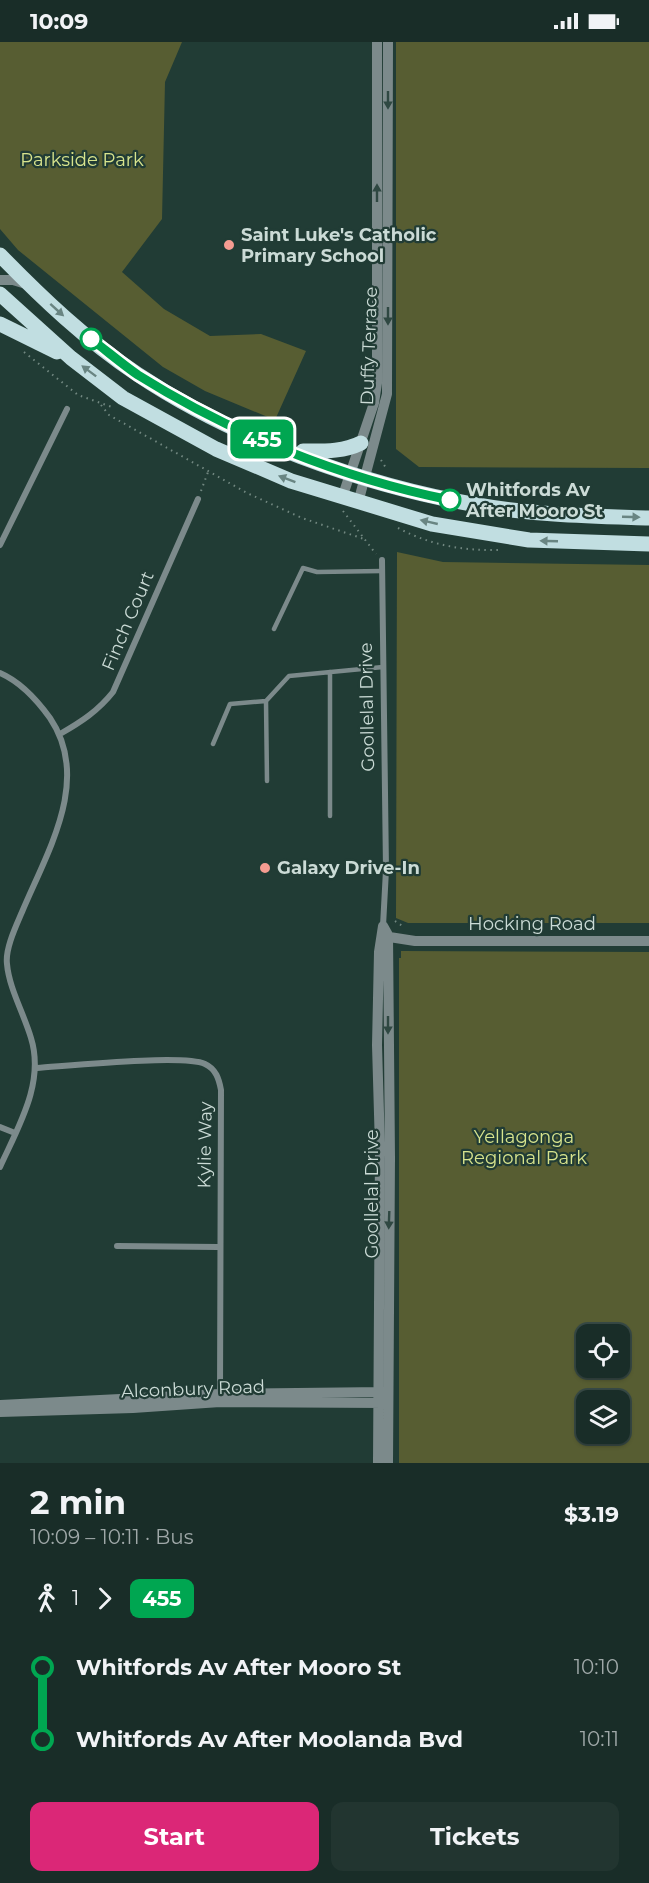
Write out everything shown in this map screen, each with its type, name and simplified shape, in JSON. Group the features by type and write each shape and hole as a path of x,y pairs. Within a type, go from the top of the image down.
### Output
{"main road":[{"path":"0,255 30,286 91,339 136,373 230,425 288,450 358,476 488,507 528,512 649,518"},
{"path":"0,294 71,358 123,398 244,462 343,504 358,503 432,524 529,540 649,544"},
{"path":"0,324 71,358"},
{"path":"288,450 324,452 353,447 361,443"}],"street":[{"name":"Duffy Terrace","path":"358,503 361,443 374,403 377,383 376,42"},
{"name":"Duffy Terrace","path":"343,504 358,476 387,394 388,42"},
{"path":"0,280 13,280 30,286"},
{"path":"0,545 67,409"},
{"name":"Finch Court","path":"60,734 91,715 113,692 198,499"},
{"name":"Goollelal Drive","path":"378,1463 382,1397 383,938 386,870 382,560"},
{"path":"0,673 29,693 60,734 67,779 63,815 3,963 32,1040 37,1068 28,1100 0,1167"},
{"name":"Hocking Road","path":"383,938 415,941 649,941"},
{"name":"Kylie Way","path":"37,1068 165,1061 199,1062 214,1072 221,1090 218,1247 220,1398"},
{"path":"0,1127 15,1133"},
{"path":"117,1246 218,1247"},
{"name":"Goollelal Drive","path":"382,1397 388,1463"},
{"name":"Alconbury Road","path":"0,1405 220,1398 382,1397"},
{"name":"Alconbury Road","path":"0,1412 133,1408 220,1398"}],"lane":[{"path":"274,629 303,568 317,572 382,571"},
{"path":"213,744 230,704 266,701 289,676 383,667"},
{"path":"330,672 330,816"},
{"path":"266,701 267,781"}],"path":[{"path":"101,405 109,415 247,493 302,518 364,539"},
{"path":"198,499 208,472"},
{"path":"343,504 364,539 382,560"}],"green space":[{"name":"Parkside Park","path":"0,42 182,42 165,82 162,219 122,272 164,309 210,336 261,334 306,351 275,420 205,391 163,367 18,250 0,229"},
{"path":"396,42 649,42 649,468 419,467 396,449"},
{"path":"397,552 443,562 649,565 649,923 408,923 396,918"},
{"name":"Yellagonga Regional Park","path":"401,951 649,952 649,1463 399,1463 399,958 401,958"}],"bus line":[{"name":"455","path":"91,339 136,373 230,425 351,474 450,500"}],"place":[{"name":"Saint Luke's Catholic Primary School","path":"229,245"},
{"name":"Whitfords Av After Mooro St","path":"450,500"},
{"name":"Galaxy Drive-In","path":"265,868"}]}
